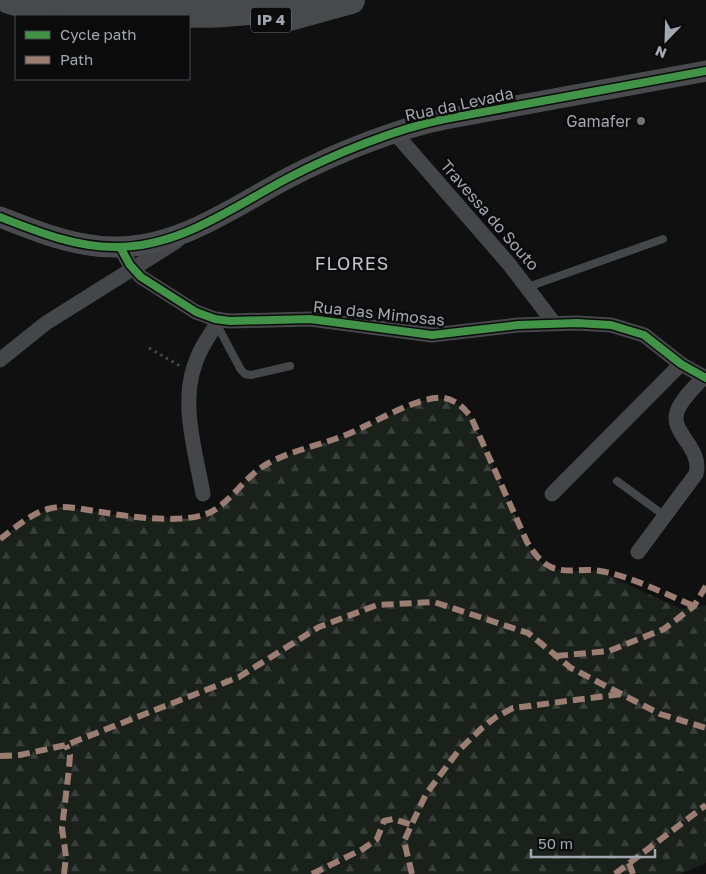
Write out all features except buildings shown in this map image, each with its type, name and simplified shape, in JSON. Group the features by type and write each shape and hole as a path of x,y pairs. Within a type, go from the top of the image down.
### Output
{"highway":[{"path":"9,0 64,15"},
{"name":"IP 4","path":"61,0 98,7 160,14 231,12 265,8 302,0"},
{"name":"IP 4","path":"190,28 233,26 288,18 351,0"}],"street":[{"name":"Rua da Levada","path":"0,218 73,242 102,247 148,244 185,234 336,155 436,120 706,72"},
{"name":"Travessa do Souto","path":"395,133 528,288 554,323"},
{"path":"0,360 46,322 211,220"},
{"name":"Rua das Mimosas","path":"120,247 132,268 150,284 218,323 310,319 432,335 518,325 600,323 644,335 682,364 705,378"},
{"path":"203,494 188,407 189,385 198,354 218,323"},
{"path":"552,494 682,364"},
{"path":"638,552 692,480 697,470 694,454 678,428 676,417 681,403 705,378"}],"lane":[{"path":"528,288 663,239"},
{"path":"218,323 241,370 245,374 251,375 290,366"},
{"path":"618,481 665,516"}],"path":[{"path":"149,348 192,373"}],"green space":[{"path":"433,398 455,402 471,417 527,542 534,554 543,563 564,571 599,571 681,609 706,605 706,863 681,874 0,874 0,539 33,515 49,509 67,507 122,516 191,519 204,516 217,509 250,476 266,464 336,439 421,401"}],"marked path":[{"path":"0,539 41,511 61,507 160,519 177,519 206,514 223,504 247,480 275,460 347,435 404,407 432,399 444,398 459,405 471,417 527,542 544,563 557,569 569,571 594,570 612,573 694,606"},
{"path":"556,656 609,651 664,629 694,606 706,586"},
{"path":"0,756 20,755 66,745 239,677 319,627 377,605 434,602 528,633 571,668 660,714 706,728"},
{"path":"412,874 404,841 426,794 459,750 482,728 496,717 513,708 622,694"},
{"path":"64,874 66,857 62,828 70,755 66,745"},
{"path":"615,874 706,805"},
{"path":"312,874 363,849 377,839 384,821 393,819 412,825"},
{"path":"629,863 633,874"}],"cycle path":[{"path":"0,217 27,228 84,244 114,247 138,246 161,241 205,224 288,178 325,160 365,143 406,129 445,119 706,71"},
{"path":"120,247 130,265 141,277 196,312 215,319 230,321 310,319 432,335 518,325 577,323 611,325 644,335 681,364 706,378"}],"place":[{"name":"Gamafer","path":"641,121"}],"district":[{"name":"FLORES","path":"352,264"}]}
